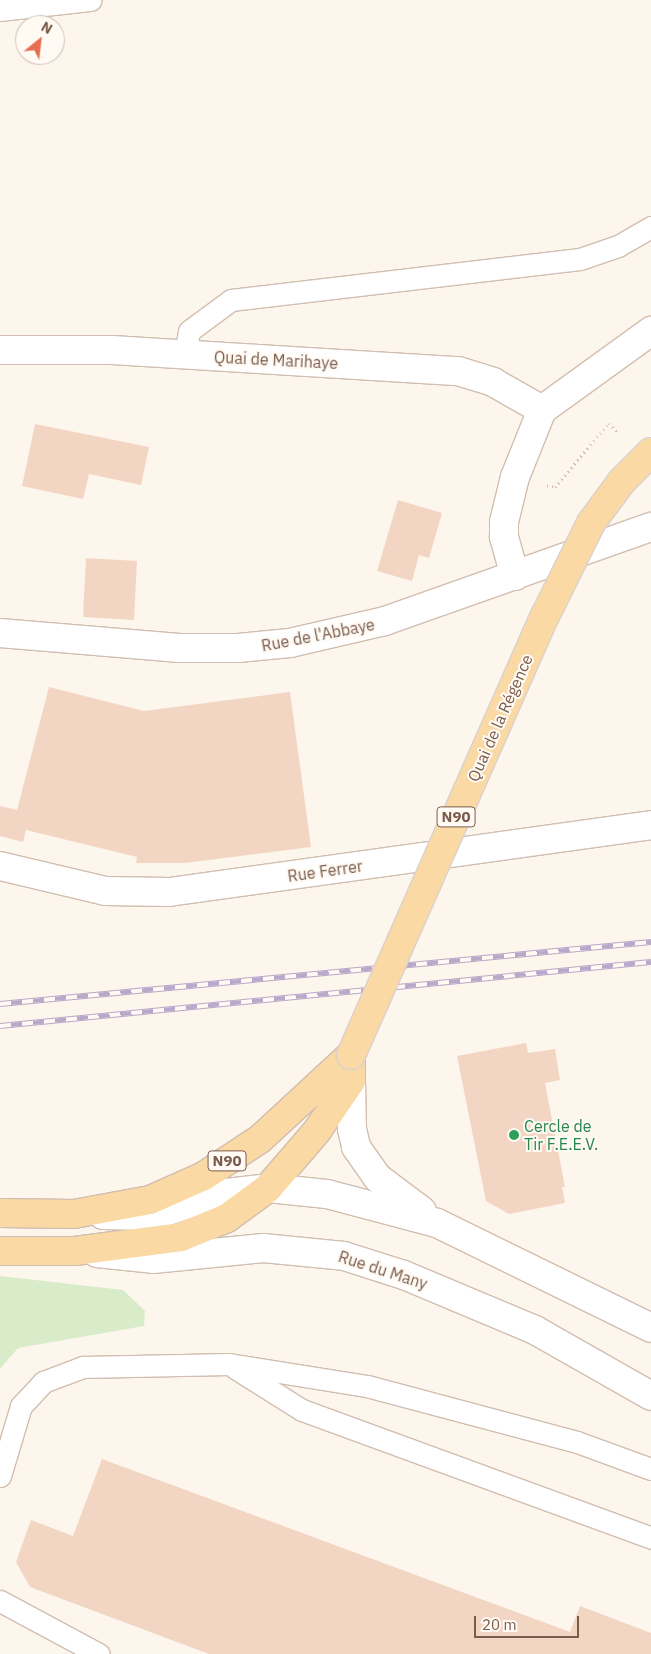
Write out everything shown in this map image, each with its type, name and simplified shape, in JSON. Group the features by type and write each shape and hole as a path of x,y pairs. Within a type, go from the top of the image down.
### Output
{"main road":[{"name":"Quai de la Régence","path":"351,1068 545,616 591,523 622,481 651,452"},
{"name":"N90","path":"76,1251 181,1237 226,1218 268,1188 317,1131 351,1068"},
{"name":"N90","path":"0,1213 74,1214 150,1200 204,1176 260,1139 351,1068"},
{"name":"Rue du Many","path":"0,1250 76,1251"}],"street":[{"path":"515,576 504,537 504,522 515,477 542,410 651,331"},
{"name":"Quai de Marihaye","path":"0,350 102,350 458,371 493,382 542,410"},
{"name":"Rue de l'Abbaye","path":"0,633 179,648 266,647 349,632 515,576 651,527"},
{"name":"Rue Ferrer","path":"0,866 106,890 162,892 651,824"},
{"path":"351,1068 352,1129 356,1147 378,1178 437,1223"},
{"path":"74,1214 153,1216 218,1194 268,1188 327,1194 437,1223 645,1323"},
{"name":"Rue du Many","path":"76,1251 153,1259 263,1248 344,1256 404,1275 535,1330 651,1396"}],"lane":[{"path":"0,10 90,0"},
{"path":"185,354 189,331 231,300 580,259 618,246 651,227"},
{"path":"0,1476 21,1406 43,1382 83,1367 229,1364 367,1386 577,1442 651,1468"},
{"path":"229,1364 302,1410 651,1538"},
{"path":"0,1601 99,1654"}],"path":[{"path":"555,487 609,423 617,432"}],"green space":[{"path":"0,1276 123,1290 145,1311 144,1326 18,1348 0,1369"}],"building":[{"path":"35,424 149,447 141,485 89,474 83,499 22,486"},
{"path":"398,500 442,513 429,558 419,555 412,581 377,571"},
{"path":"86,558 137,561 134,620 83,617"},
{"path":"49,687 144,711 290,692 311,847 185,863 136,863 137,857 26,830 23,842 0,836 0,806 17,810"},
{"name":"Cercle de Tir F.E.E.V.","path":"526,1043 528,1053 555,1049 560,1080 545,1083 565,1187 562,1187 565,1203 509,1214 486,1201 457,1056"},
{"path":"102,1459 570,1632 580,1606 651,1633 651,1654 209,1654 30,1587 16,1562 31,1520 73,1536"}],"railway":[{"path":"0,1004 651,942"},
{"path":"0,1026 651,962"}],"place":[{"name":"Cercle de Tir F.E.E.V.","path":"514,1135"}]}
